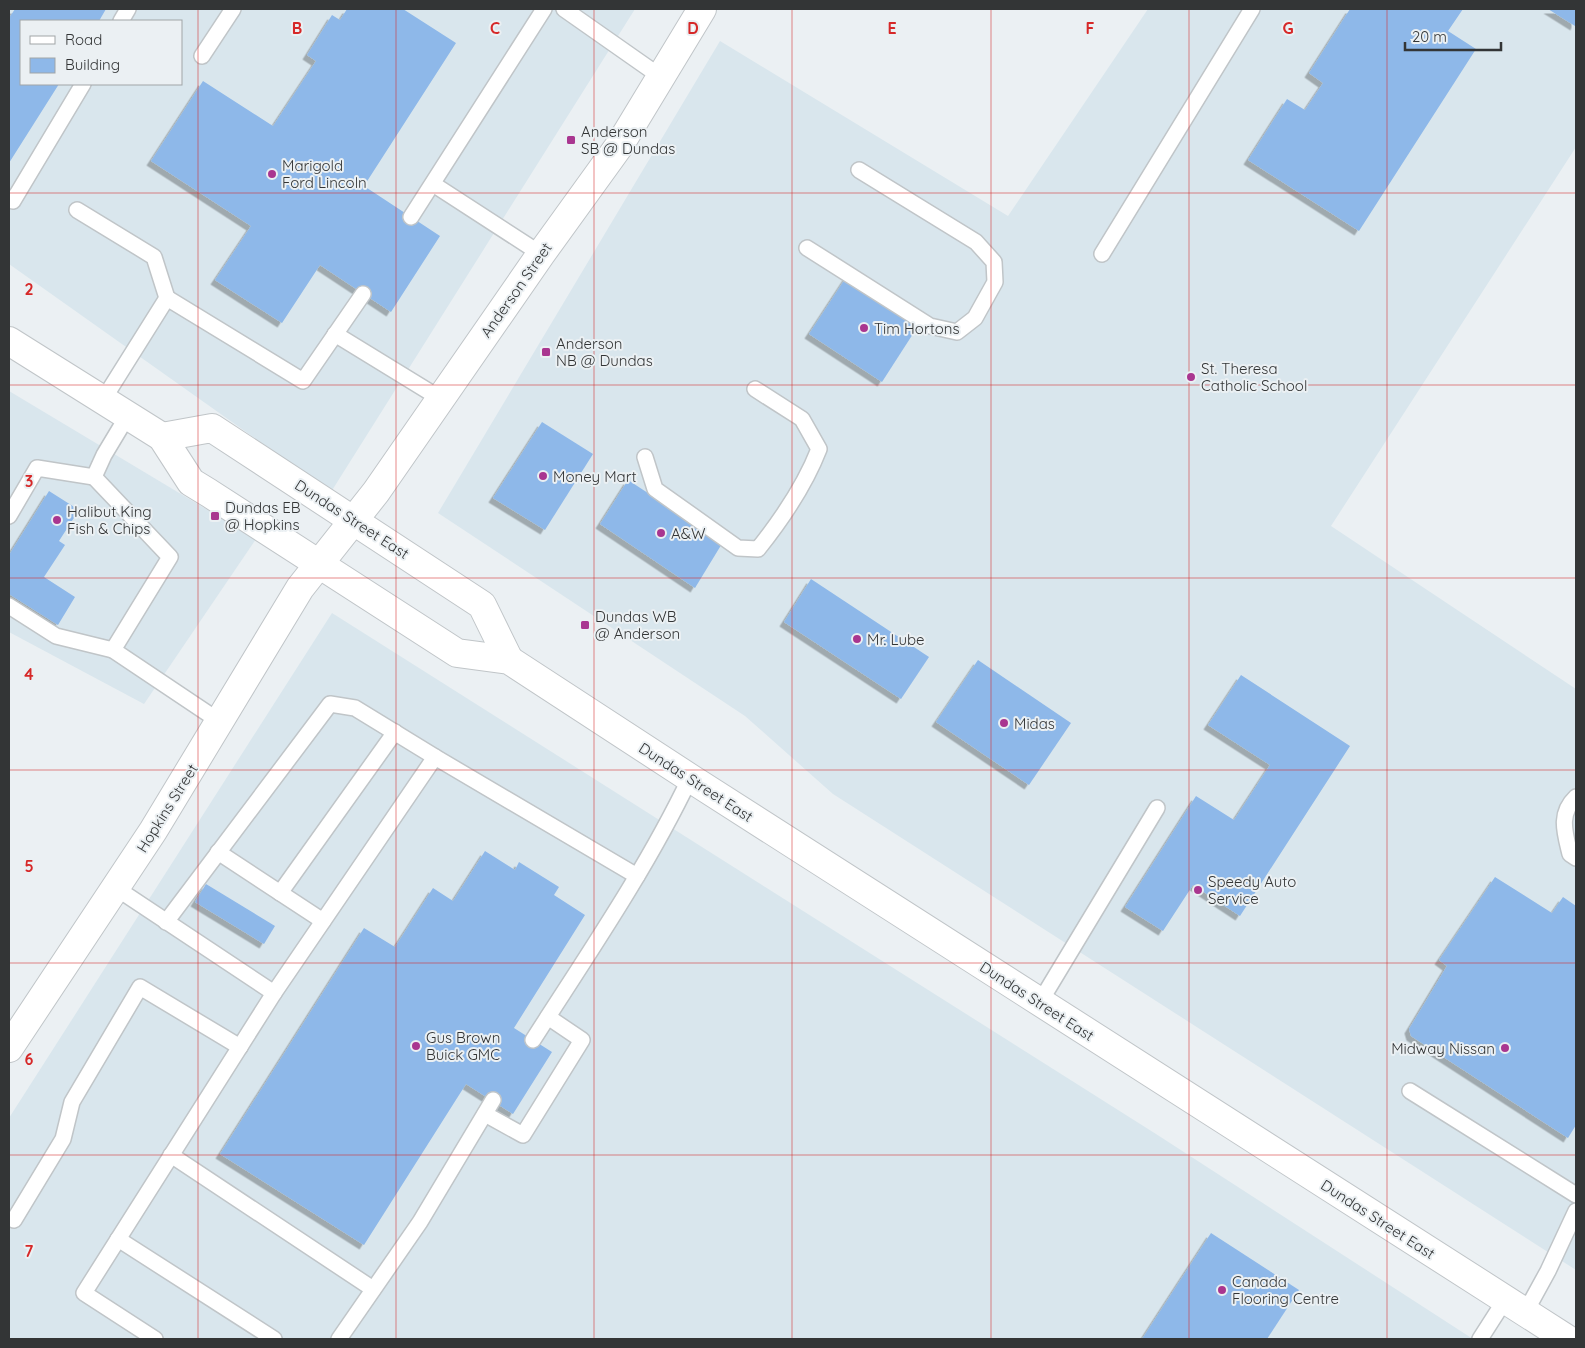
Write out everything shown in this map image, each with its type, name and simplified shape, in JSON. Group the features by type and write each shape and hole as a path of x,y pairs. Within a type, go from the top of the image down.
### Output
{"main road":[{"name":"Anderson Street","path":"320,564 376,492 541,254 619,146 702,9"},
{"name":"Dundas Street East","path":"9,341 162,437 191,482 457,653 509,660 690,778 1567,1339"},
{"name":"Dundas Street East","path":"162,437 212,428 482,605 509,660"},
{"name":"Hopkins Street","path":"9,1048 153,831 300,588 320,564"}],"lane":[{"path":"122,20 128,9"},
{"path":"202,56 233,9"},
{"path":"411,218 544,9"},
{"path":"564,9 661,77"},
{"path":"1102,254 1252,9"},
{"path":"9,198 14,201 82,85"},
{"path":"808,248 930,326 957,332 974,318 995,282 994,262 976,242 859,170"},
{"path":"433,184 541,254"},
{"path":"76,210 154,257 167,298 303,381 363,294"},
{"path":"103,400 167,298"},
{"path":"335,334 441,399"},
{"path":"646,457 655,489 738,548 758,549 773,531 812,468 819,449 802,419 755,389"},
{"path":"94,477 128,415"},
{"path":"9,516 37,468 94,477 170,556 113,650"},
{"path":"9,606 56,636 113,650 220,721"},
{"path":"166,922 330,704 356,708 435,757 637,876"},
{"path":"280,893 395,732"},
{"path":"155,1339 84,1293 274,993 435,757"},
{"path":"533,1040 637,876 668,823 690,778"},
{"path":"1576,797 1569,803 1563,826 1570,854 1576,858"},
{"path":"1040,1002 1157,808"},
{"path":"218,852 323,921"},
{"path":"116,888 274,993"},
{"path":"14,1220 63,1139 72,1102 140,988 240,1047"},
{"path":"339,1339 420,1222 489,1107 523,1135 582,1040 548,1018"},
{"path":"1410,1091 1576,1195"},
{"path":"171,1155 373,1289"},
{"path":"1480,1339 1548,1271 1576,1211"},
{"path":"118,1239 274,1339"}],"shaded area":[{"path":"9,9 635,9 331,492 9,264"},
{"path":"1148,9 1576,9 1576,147 1331,526 1576,689 1576,1270 833,794 745,716 438,513 720,41 1008,216"},
{"path":"9,391 256,539 144,704 9,632"},
{"path":"332,613 1156,1134 1473,1339 9,1339 9,1118"}],"building":[{"path":"15,9 106,9 100,20 20,20 20,85 58,85 9,163 9,18"},
{"name":"Marigold Ford Lincoln","path":"347,9 403,9 456,43 364,186 440,236 391,312 320,265 282,323 215,280 251,226 151,161 203,81 273,126 316,61 307,55 332,15 340,20"},
{"path":"1350,9 1463,9 1448,31 1476,49 1359,231 1248,160 1287,99 1305,110 1323,83 1309,73"},
{"path":"1548,9 1576,9 1575,26"},
{"name":"Tim Hortons","path":"847,276 920,323 882,382 809,334"},
{"name":"Money Mart","path":"542,422 593,454 545,530 493,498"},
{"name":"A&W","path":"628,480 723,542 695,588 600,524"},
{"path":"49,491 79,510 59,541 65,545 44,577 75,597 58,625 9,594 9,555"},
{"name":"Mr. Lube","path":"811,579 929,657 901,699 784,622"},
{"name":"Midas","path":"978,660 1071,723 1029,785 936,722"},
{"path":"1241,675 1350,746 1240,916 1193,885 1163,931 1125,907 1196,796 1234,820 1270,765 1208,725"},
{"name":"Gus Brown Buick GMC","path":"485,851 515,870 519,862 559,887 554,895 585,915 514,1028 552,1052 513,1114 466,1084 364,1245 220,1154 364,928 395,947 433,888 453,901"},
{"path":"1495,877 1552,913 1563,897 1576,906 1576,1125 1568,1138 1411,1036 1409,1029 1447,966 1439,960"},
{"path":"206,884 275,926 264,944 195,902"},
{"path":"1211,1233 1299,1290 1267,1339 1142,1339"}],"place":[{"name":"Anderson SB @ Dundas","path":"571,140"},
{"name":"Marigold Ford Lincoln","path":"272,174"},
{"name":"Tim Hortons","path":"864,328"},
{"name":"Anderson NB @ Dundas","path":"546,352"},
{"name":"St. Theresa Catholic School","path":"1191,377"},
{"name":"Money Mart","path":"543,476"},
{"name":"Dundas EB @ Hopkins","path":"215,516"},
{"name":"Halibut King Fish & Chips","path":"57,520"},
{"name":"A&W","path":"661,533"},
{"name":"Dundas WB @ Anderson","path":"585,625"},
{"name":"Mr. Lube","path":"857,639"},
{"name":"Midas","path":"1004,723"},
{"name":"Speedy Auto Service","path":"1198,890"},
{"name":"Gus Brown Buick GMC","path":"416,1046"},
{"name":"Midway Nissan","path":"1505,1048"},
{"name":"Canada Flooring Centre","path":"1222,1290"}]}
